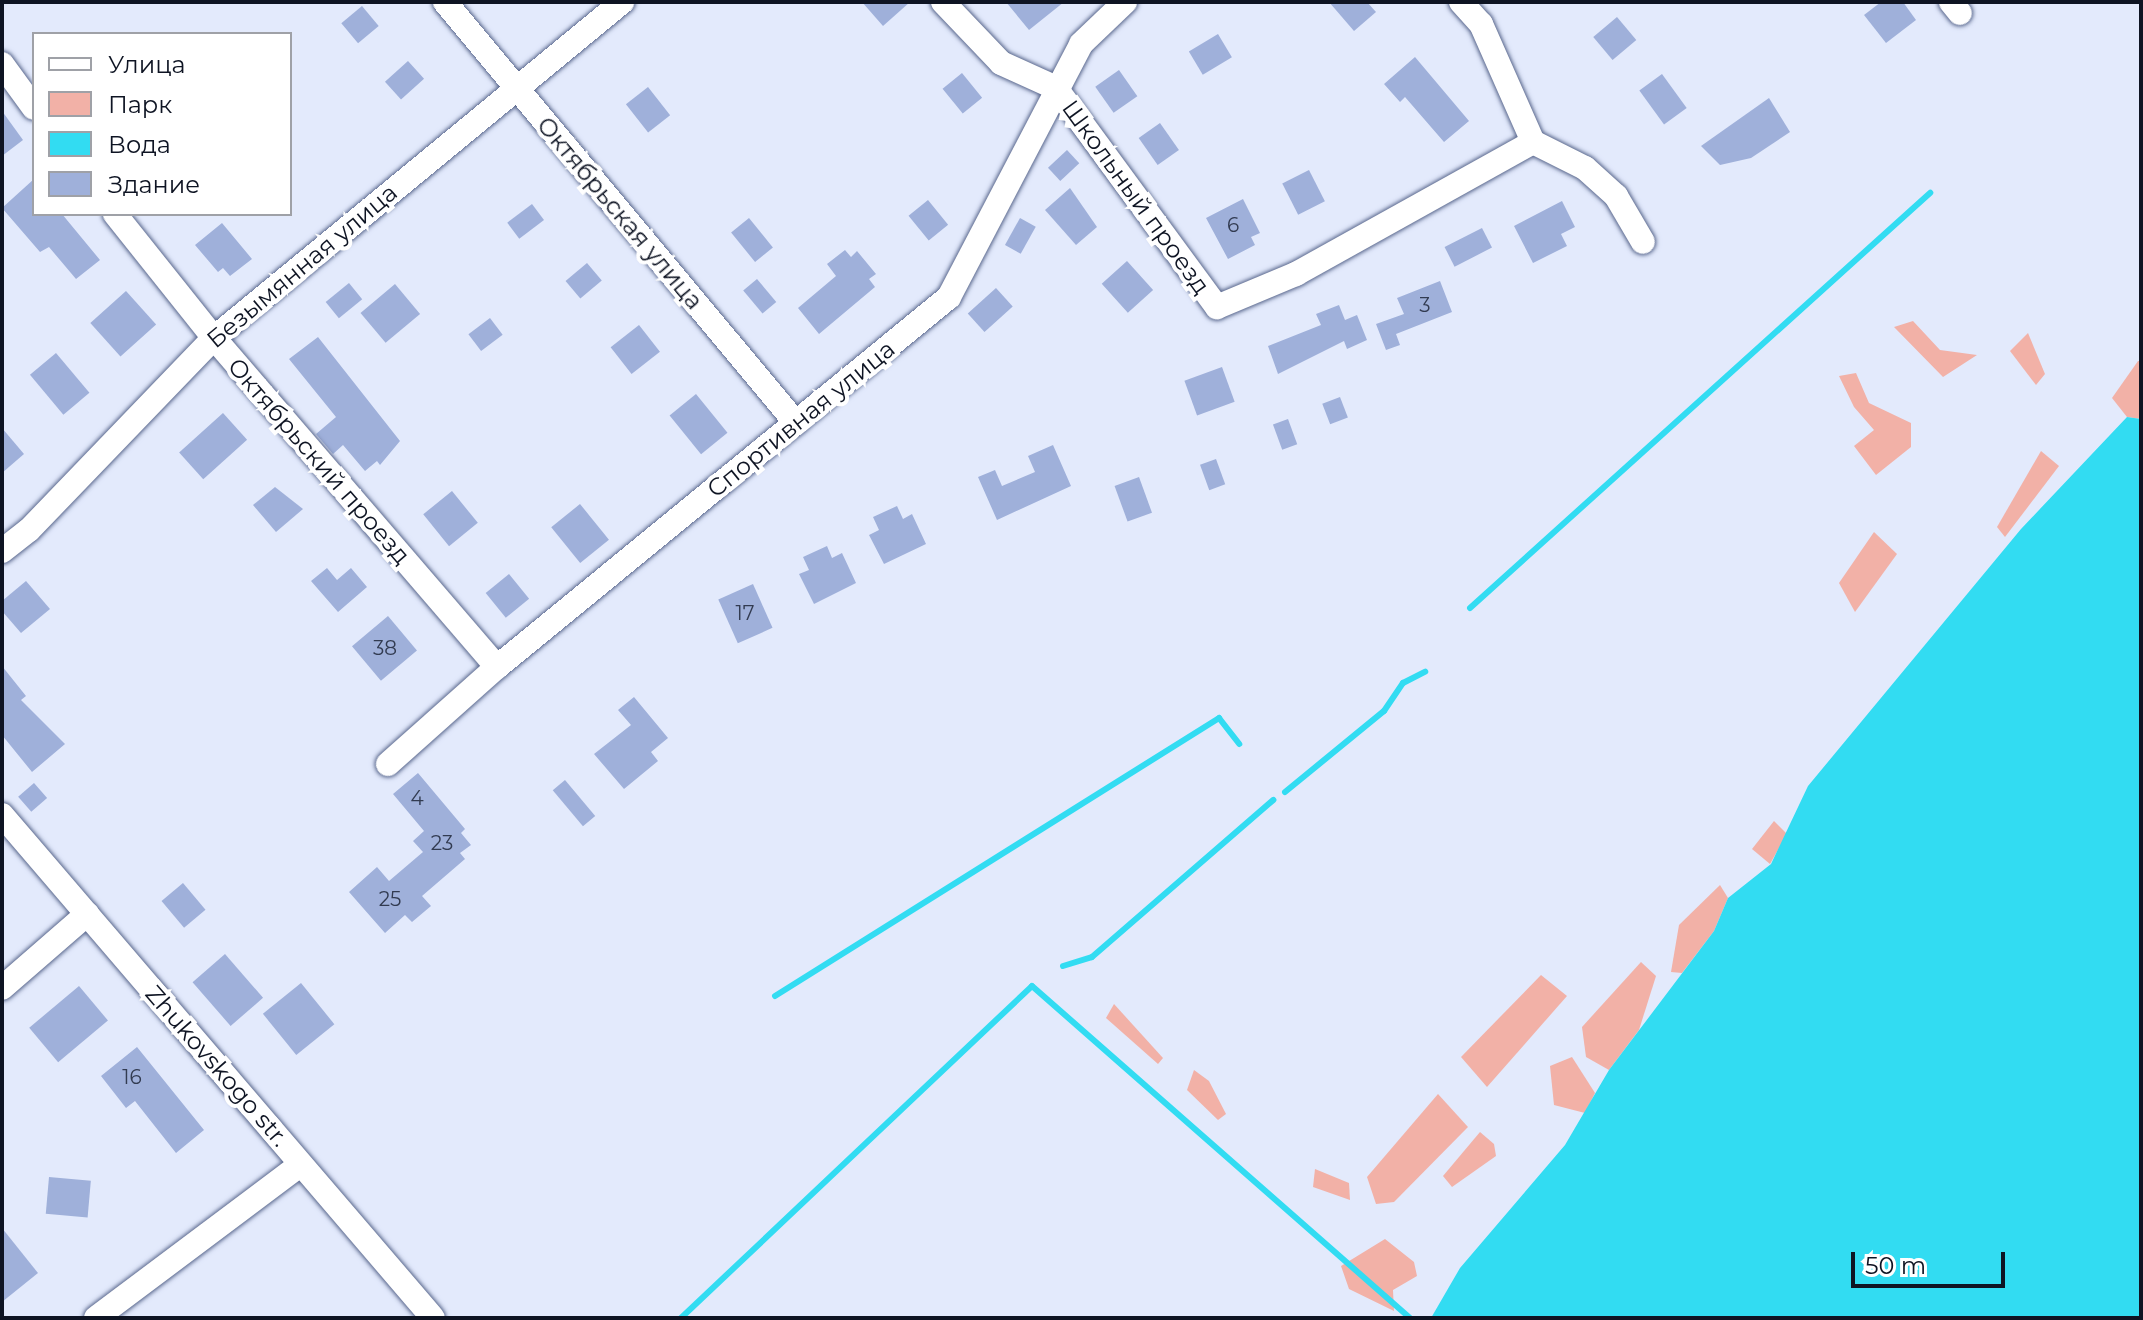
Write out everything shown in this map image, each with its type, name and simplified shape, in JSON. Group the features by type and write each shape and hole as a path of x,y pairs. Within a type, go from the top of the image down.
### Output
{"street":[{"name":"Октябрьская улица","path":"445,2 515,90 796,423"},
{"name":"Безымянная улица","path":"2,551 29,530 214,338 622,2"},
{"name":"Школьный проезд","path":"943,2 1001,63 1056,88 1217,307 1296,274 1533,142"},
{"name":"Спортивная улица","path":"388,764 497,667 949,297 1013,180 1056,88 1081,44 1125,2"},
{"path":"1461,2 1481,24 1533,142 1585,168 1616,196 1643,242"},
{"path":"2,64 32,105"},
{"name":"Октябрьский проезд","path":"117,216 214,338 497,667"},
{"name":"Zhukovskogo str.","path":"2,815 433,1318"},
{"path":"2,988 87,914"},
{"path":"96,1318 301,1164"}],"green space":[{"path":"1913,321 1940,350 1977,355 1943,377 1894,327"},
{"path":"2028,333 2045,374 2036,385 2010,351"},
{"path":"2141,361 2141,419 2127,417 2112,398"},
{"path":"1856,373 1869,403 1911,423 1911,447 1876,475 1854,446 1874,430 1854,407 1839,376"},
{"path":"2041,451 2059,466 2005,537 1997,527"},
{"path":"1874,532 1897,554 1855,612 1839,583"},
{"path":"1774,821 1787,834 1770,864 1752,849"},
{"path":"1720,885 1728,898 1714,931 1682,973 1671,972 1679,925"},
{"path":"1641,962 1656,976 1639,1030 1609,1070 1586,1057 1582,1027"},
{"path":"1541,975 1567,996 1487,1087 1461,1057"},
{"path":"1114,1004 1163,1058 1158,1064 1106,1018"},
{"path":"1572,1057 1595,1093 1585,1113 1554,1105 1550,1066"},
{"path":"1194,1070 1209,1081 1226,1114 1218,1120 1187,1090"},
{"path":"1438,1094 1468,1127 1394,1202 1376,1204 1367,1177"},
{"path":"1480,1132 1494,1144 1496,1156 1452,1187 1443,1176"},
{"path":"1315,1169 1349,1183 1350,1200 1313,1187"},
{"path":"1385,1239 1414,1262 1417,1276 1393,1290 1394,1311 1349,1289 1341,1266"}],"water":[{"path":"2127,417 2141,419 2141,1318 1431,1318 1460,1268 1565,1145 1609,1070 1714,931 1728,898 1771,864 1808,786 2021,529"}],"building":[{"path":"862,2 910,2 883,26"},
{"path":"1006,2 1064,2 1029,30"},
{"path":"1329,2 1367,2 1376,12 1354,31"},
{"path":"1881,2 1903,2 1916,20 1886,43 1864,15"},
{"path":"362,6 379,26 358,43 341,23"},
{"path":"1617,17 1636,40 1613,60 1593,37"},
{"path":"1218,34 1232,57 1203,75 1189,52"},
{"path":"1415,57 1469,121 1444,142 1405,97 1400,102 1384,84"},
{"path":"408,61 424,79 401,100 385,82"},
{"path":"1119,70 1137,96 1114,113 1095,87"},
{"path":"962,73 982,98 963,114 943,89"},
{"path":"1662,74 1687,108 1664,124 1639,90"},
{"path":"648,87 670,115 648,133 626,104"},
{"path":"1769,98 1790,132 1751,158 1720,165 1701,146"},
{"path":"2,111 23,140 2,156"},
{"path":"1160,123 1179,150 1158,165 1139,138"},
{"path":"1067,150 1079,163 1060,181 1048,168"},
{"path":"1309,170 1325,201 1298,215 1282,184"},
{"path":"32,181 32,216 64,216 100,260 76,279 49,247 40,252 2,208"},
{"path":"1070,188 1097,227 1076,245 1045,210"},
{"path":"1243,199 1260,233 1251,237 1255,245 1228,259 1206,218"},
{"path":"928,200 948,225 929,241 909,216"},
{"path":"1562,201 1575,227 1561,234 1567,246 1533,263 1514,226"},
{"path":"532,204 544,220 519,239 507,223"},
{"path":"749,218 773,248 755,262 731,232"},
{"path":"1020,218 1036,227 1021,254 1005,245"},
{"path":"222,223 252,259 230,276 223,268 218,272 195,245"},
{"path":"1482,228 1492,248 1455,267 1445,247"},
{"path":"845,250 851,257 857,251 876,274 869,279 875,287 819,334 798,308 836,276 827,264"},
{"path":"1127,261 1153,290 1128,313 1102,284"},
{"path":"587,263 602,281 580,299 566,281"},
{"path":"757,279 776,302 762,314 743,291"},
{"path":"1440,281 1452,312 1396,334 1400,345 1386,350 1376,324 1404,314 1397,298"},
{"path":"349,283 362,299 339,318 326,302"},
{"path":"395,284 420,314 386,343 361,313"},
{"path":"996,288 1013,307 984,332 968,313"},
{"path":"126,291 156,324 120,357 90,323"},
{"path":"1339,305 1345,320 1357,315 1367,340 1347,349 1344,341 1278,374 1268,346 1321,325 1316,314"},
{"path":"490,318 503,335 481,351 468,334"},
{"path":"639,325 660,352 632,374 611,347"},
{"path":"318,337 400,441 380,465 377,461 365,471 343,445 333,454 316,434 336,417 289,359"},
{"path":"56,353 89,393 63,415 30,375"},
{"path":"1222,367 1235,402 1197,415 1184,381"},
{"path":"696,394 727,433 701,454 670,415"},
{"path":"1340,397 1348,418 1330,424 1322,404"},
{"path":"223,413 247,440 203,479 179,452"},
{"path":"1288,419 1297,444 1282,450 1273,424"},
{"path":"2,428 24,454 2,473"},
{"path":"1053,445 1071,486 997,520 978,477 995,470 1002,486 1035,472 1028,456"},
{"path":"1216,459 1225,484 1209,490 1200,465"},
{"path":"1139,477 1152,513 1128,522 1115,486"},
{"path":"275,487 303,509 276,532 253,505"},
{"path":"452,491 478,523 449,546 423,514"},
{"path":"580,504 609,540 580,563 551,527"},
{"path":"897,506 903,519 912,514 926,544 884,564 869,535 879,530 873,517"},
{"path":"827,546 832,558 842,553 856,583 814,604 799,574 809,570 803,557"},
{"path":"327,568 337,580 351,568 367,587 338,612 311,581"},
{"path":"509,574 529,599 506,618 486,593"},
{"path":"26,581 50,609 21,633 2,611 2,601"},
{"path":"753,584 773,628 738,643 718,599"},
{"path":"388,616 417,650 381,681 352,646"},
{"path":"2,666 26,696 21,700 65,744 32,772 2,735"},
{"path":"634,697 668,738 651,752 658,761 624,789 594,754 631,725 618,710"},
{"path":"418,773 465,829 461,833 471,845 460,853 465,859 422,896 431,906 412,922 405,915 385,933 349,892 377,867 389,881 423,852 413,841 424,831 393,794"},
{"path":"565,780 595,816 583,826 553,790"},
{"path":"34,783 47,798 31,812 18,797"},
{"path":"183,883 205,910 184,928 162,901"},
{"path":"225,954 263,998 231,1026 193,982"},
{"path":"301,983 334,1024 296,1055 263,1014"},
{"path":"79,986 108,1020 58,1062 29,1028"},
{"path":"137,1047 204,1130 176,1153 135,1101 126,1108 101,1076"},
{"path":"49,1177 91,1181 88,1218 46,1214"},
{"path":"2,1228 38,1273 2,1302"}],"waterway":[{"path":"1470,608 1930,193"},
{"path":"1285,792 1384,711 1403,683 1425,672"},
{"path":"775,996 1219,718 1239,744"},
{"path":"1063,966 1092,957 1273,800"},
{"path":"681,1318 1032,986 1410,1318"}]}
